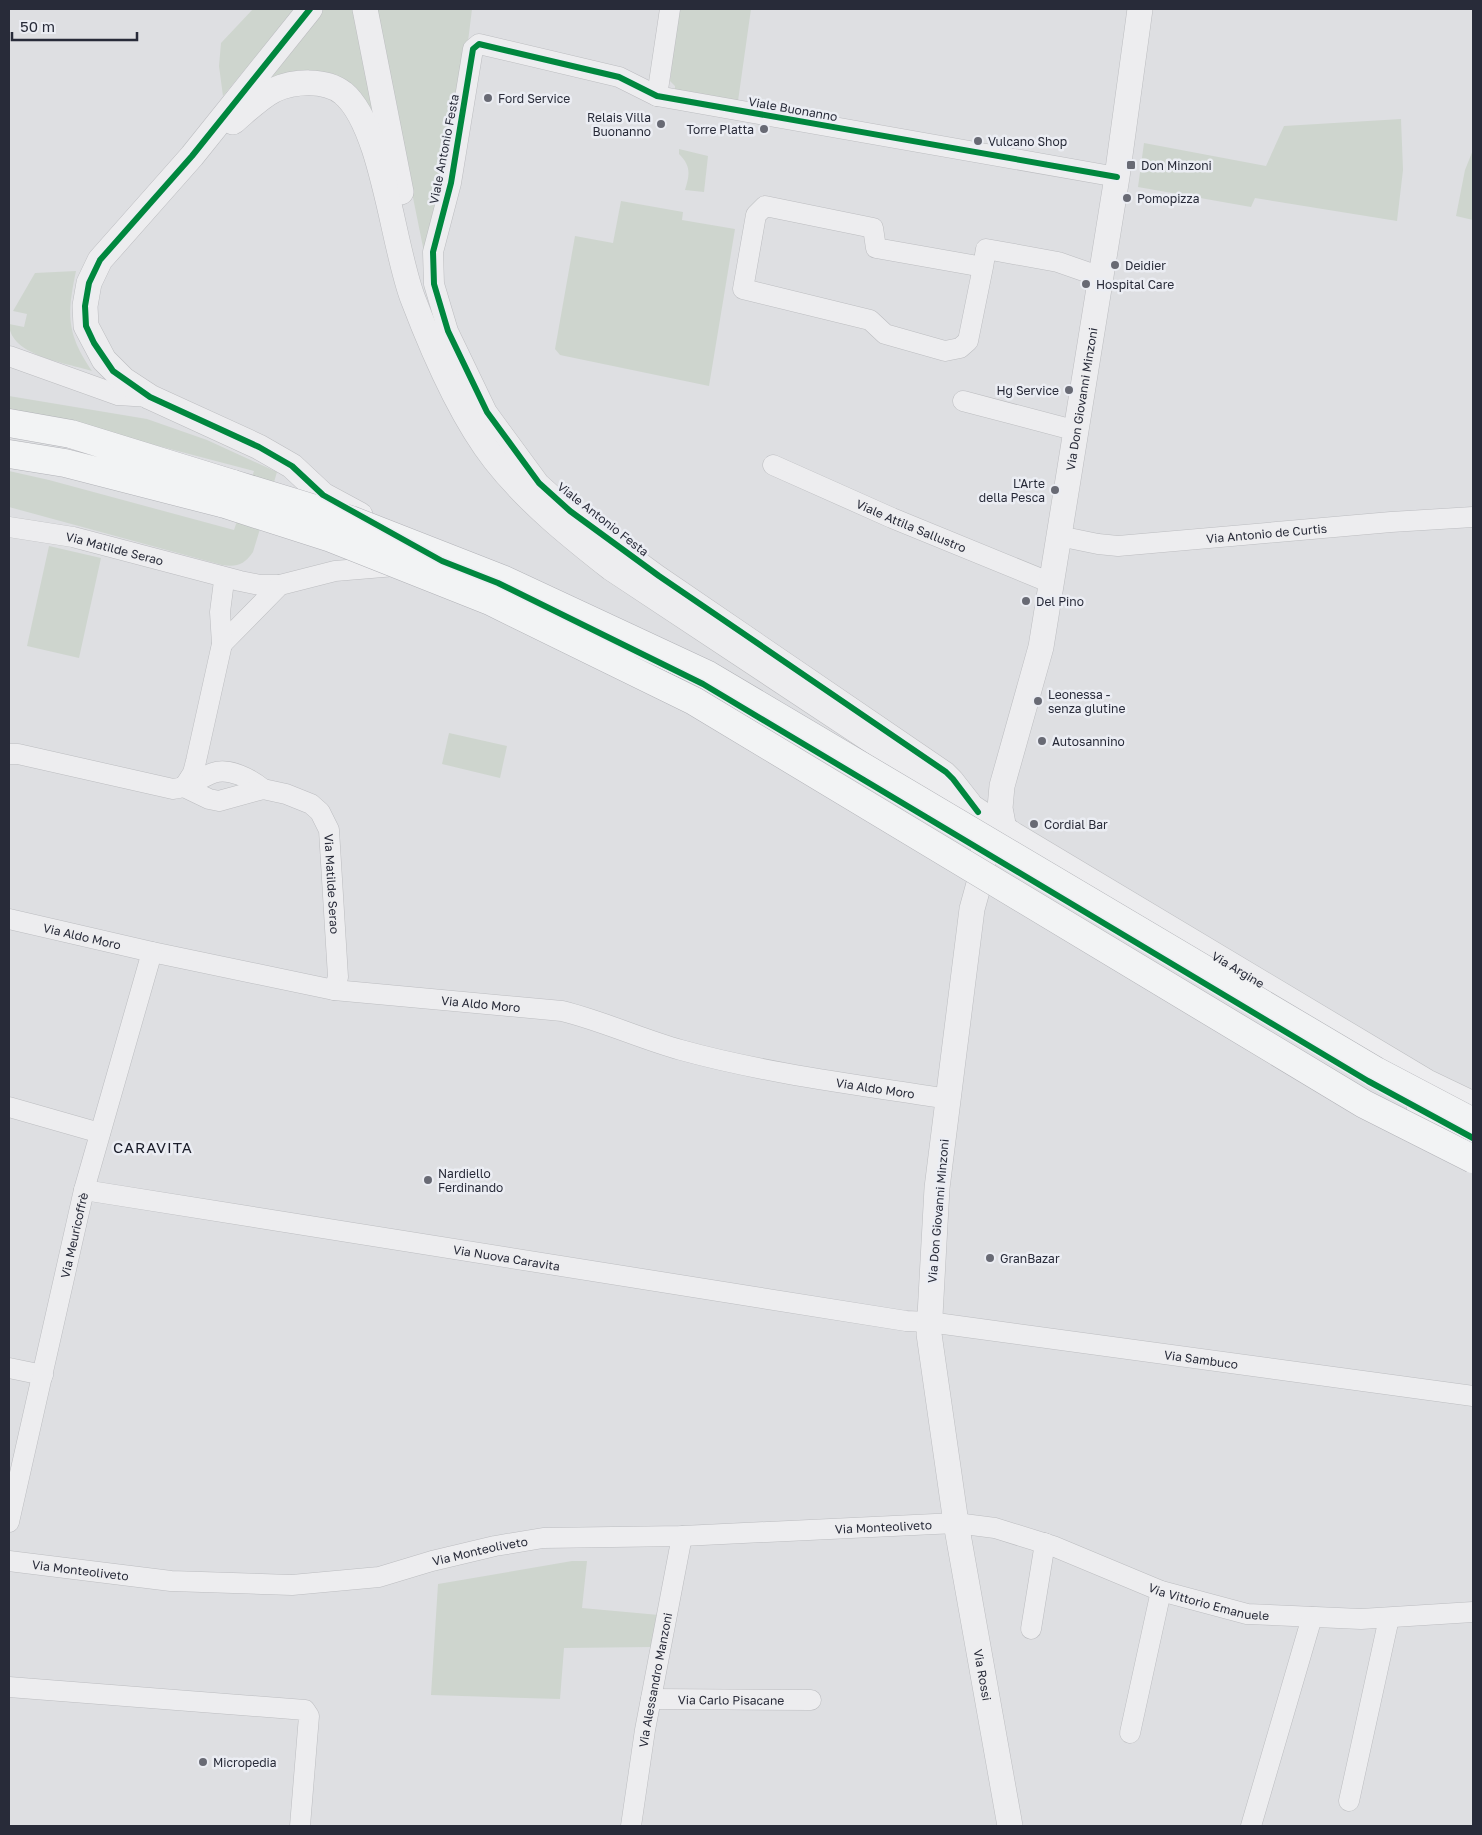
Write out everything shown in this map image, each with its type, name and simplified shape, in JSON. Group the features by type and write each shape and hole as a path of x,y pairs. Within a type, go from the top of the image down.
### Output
{"highway":[{"path":"9,423 72,434 229,494 331,538 490,601 694,701 1364,1104 1473,1159"},
{"path":"9,454 229,494 351,520 502,579 708,675 1367,1066 1473,1122"}],"street":[{"path":"310,9 192,156 100,260 87,291 85,306 86,326 94,343 113,371 150,397 259,448 292,466 323,496 442,561 498,583 703,684 987,860 1368,1082 1473,1138"},
{"path":"365,9 430,339"},
{"path":"657,96 670,9"},
{"name":"Via Don Giovanni Minzoni","path":"1004,829 1000,808 1002,786 1041,647 1117,177 1140,9"},
{"name":"Viale Buonanno","path":"473,49 479,44 619,77 657,96 1117,177"},
{"name":"Viale Antonio Festa","path":"473,49 451,183 433,252 434,284 448,332 487,412 539,483 570,511 667,581 946,772 954,778 978,812"},
{"path":"192,156 274,90 302,82 322,84 344,94 364,123 378,163 412,297 430,339"},
{"path":"983,267 876,248 873,228 765,206 756,215 743,289 870,320 885,334 945,350 960,348 968,341 983,267 986,249 1058,262 1100,277"},
{"name":"Via Argine","path":"430,339 472,424 494,459 528,497 560,527 611,568 671,610 1004,829 1427,1082 1473,1104"},
{"path":"9,356 118,395 150,397"},
{"path":"963,402 1077,431"},
{"name":"Viale Attila Sallustro","path":"773,465 892,518 1051,583"},
{"name":"Via Antonio de Curtis","path":"1059,536 1118,546 1390,522 1473,517"},
{"name":"Via Matilde Serao","path":"9,527 73,537 260,585 280,585 335,572 442,561"},
{"path":"184,787 194,767 222,644 220,612 224,581 220,576"},
{"path":"222,644 280,585"},
{"name":"Via Matilde Serao","path":"9,754 18,754 173,789 184,787 214,772 225,772 250,779 263,789 311,804 326,820 329,830 338,977 334,990"},
{"name":"Via Don Giovanni Minzoni","path":"978,812 1002,786"},
{"name":"Via Matilde Serao","path":"184,787 209,799 219,801 263,789"},
{"name":"Via Don Giovanni Minzoni","path":"956,1523 929,1334 929,1322 937,1188 972,909 987,860"},
{"name":"Via Aldo Moro","path":"9,919 152,952 334,990 562,1011 593,1019 689,1052 781,1072 949,1099"},
{"name":"Via Meuricoffrè","path":"9,1522 84,1190 152,952"},
{"path":"9,1107 100,1133"},
{"name":"Via Nuova Caravita","path":"84,1190 896,1320 929,1322"},
{"name":"Via Sambuco","path":"929,1322 1473,1396"},
{"path":"9,1368 43,1374"},
{"name":"Via Monteoliveto","path":"9,1561 171,1582 292,1585 379,1577 432,1561 495,1546 544,1538 682,1536 956,1523"},
{"name":"Via Vittorio Emanuele","path":"956,1523 995,1528 1045,1543 1161,1590 1247,1614 1361,1619 1473,1612"},
{"name":"Via Rossi","path":"956,1523 1010,1826"},
{"name":"Via Alessandro Manzoni","path":"636,1825 651,1699 682,1536"},
{"path":"1031,1629 1045,1543"},
{"path":"1130,1733 1161,1590"},
{"path":"1251,1826 1312,1617"},
{"path":"1349,1801 1389,1618"},
{"path":"9,1687 304,1710 309,1716 300,1826"},
{"name":"Via Carlo Pisacane","path":"651,1699 811,1700"}],"shaded area":[{"path":"253,9 295,9 223,96 219,66 221,43"},
{"path":"320,9 354,9 374,113 366,101 264,81"},
{"path":"375,9 472,9 458,123 426,262"},
{"path":"678,9 751,9 738,101 675,91 675,86 670,81"},
{"path":"1401,119 1403,170 1397,221 1255,198 1251,207 1138,187 1144,143 1266,166 1284,126"},
{"path":"679,149 708,156 704,192 685,190 688,170 686,162 679,154"},
{"path":"1473,150 1473,220 1456,216 1465,170"},
{"path":"621,201 683,212 682,220 735,229 709,386 560,355 555,349 575,236 613,243"},
{"path":"76,271 71,299 71,323 77,345 92,371 55,361 29,351 19,344 12,335 9,324 24,327 27,314 13,311 35,273"},
{"path":"9,396 147,419 207,440 277,472 253,552 240,564 232,566 222,565 9,507 9,471 234,530 254,471 132,439 9,412"},
{"path":"49,546 101,558 79,658 27,646"},
{"path":"449,733 507,746 500,778 442,764"},
{"path":"572,1561 587,1561 582,1608 659,1615 652,1647 564,1648 560,1699 431,1695 438,1584"}],"cycle path":[{"path":"310,9 192,156 100,260 89,283 85,306 86,326 94,343 113,371 150,397 259,447 292,466 323,495 442,561 498,583 703,684 1368,1081 1473,1138"},
{"path":"978,812 946,772 659,576 570,511 539,483 487,412 448,331 434,284 433,252 451,183 473,49 479,44 619,77 657,96 1117,177"}],"place":[{"name":"Ford Service","path":"488,98"},
{"name":"Relais Villa Buonanno","path":"661,124"},
{"name":"Torre Platta","path":"764,129"},
{"name":"Vulcano Shop","path":"978,141"},
{"name":"Don Minzoni","path":"1131,165"},
{"name":"Pomopizza","path":"1127,198"},
{"name":"Deidier","path":"1115,265"},
{"name":"Hospital Care","path":"1086,284"},
{"name":"Hg Service","path":"1069,390"},
{"name":"L'Arte della Pesca","path":"1055,490"},
{"name":"Del Pino","path":"1026,601"},
{"name":"Leonessa - senza glutine","path":"1038,701"},
{"name":"Autosannino","path":"1042,741"},
{"name":"Cordial Bar","path":"1034,824"},
{"name":"Nardiello Ferdinando","path":"428,1180"},
{"name":"GranBazar","path":"990,1258"},
{"name":"Micropedia","path":"203,1762"}],"district":[{"name":"CARAVITA","path":"153,1147"}]}
